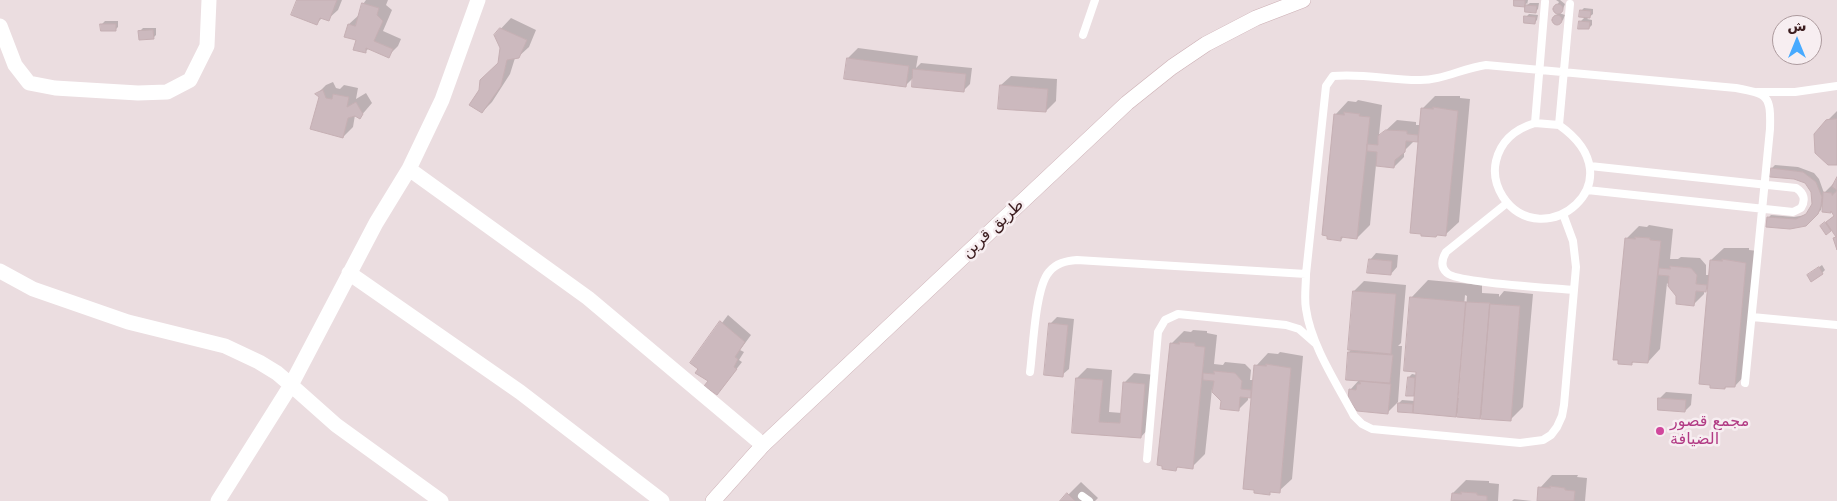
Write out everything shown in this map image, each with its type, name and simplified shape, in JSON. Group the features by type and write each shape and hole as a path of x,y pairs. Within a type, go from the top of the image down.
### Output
{"street":[{"path":"0,26 15,65 29,82 55,88 138,93 167,92 190,80 203,55 207,46 209,0"},
{"path":"223,499 291,386 376,223 409,169 442,100 478,0"},
{"name":"طريق قرين","path":"713,501 763,445 1127,103 1172,67 1206,44 1256,18 1304,0"},
{"path":"409,169 588,298 763,445"},
{"path":"0,271 33,289 120,319 225,346 259,362 277,373 336,424 442,501"},
{"path":"349,273 520,392 662,501"}],"lane":[{"path":"1083,35 1095,0"},
{"path":"1535,123 1545,2"},
{"path":"1559,125 1570,4"},
{"path":"1563,214 1570,231 1575,254 1574,290 1562,416 1551,435 1533,443 1511,443 1372,428 1362,424 1354,416 1316,344 1306,309 1306,274 1323,108 1326,86 1333,76 1349,74 1419,80 1434,79 1486,65 1736,88 1758,92 1795,92 1837,86"},
{"path":"1745,383 1771,110 1767,99 1758,92"},
{"path":"1535,123 1559,125 1573,136 1584,150 1590,166 1591,178 1587,190 1582,200 1563,214 1552,218 1540,219 1527,216 1516,211 1500,193 1495,180 1498,152 1505,140 1525,126 1535,123"},
{"path":"1587,190 1793,212 1801,208 1804,199 1803,194 1796,188 1590,166"},
{"path":"1507,203 1446,252 1442,259 1442,266 1446,273 1454,277 1474,280 1574,290"},
{"path":"1030,372 1039,298 1044,278 1050,270 1063,261 1077,260 1306,274"},
{"path":"1148,459 1158,332 1165,320 1178,314 1286,325 1299,329 1316,344"},
{"path":"1752,317 1837,325"}],"building":[{"path":"297,0 337,0 329,21 320,18 317,25 291,15"},
{"path":"1514,0 1525,0 1525,7 1514,6"},
{"path":"362,3 379,8 377,15 383,21 374,41 393,49 389,58 366,48 366,53 353,50 356,40 344,37 348,24 355,26"},
{"path":"1556,4 1560,4 1563,9 1562,13 1556,14 1553,11 1553,7"},
{"path":"1525,5 1537,6 1536,13 1525,12"},
{"path":"1580,10 1591,11 1590,18 1579,17"},
{"path":"1555,15 1559,15 1562,20 1561,24 1555,25 1552,22 1552,18"},
{"path":"1524,16 1536,17 1535,24 1524,23"},
{"path":"1579,21 1590,22 1589,29 1578,29"},
{"path":"100,24 116,24 116,31 101,31"},
{"path":"500,28 527,40 519,58 507,60 501,86 482,113 469,105 479,90 480,80 498,63 500,48 494,35"},
{"path":"153,30 154,39 139,40 138,31"},
{"path":"847,58 909,66 906,87 844,79"},
{"path":"913,69 966,74 964,92 912,87"},
{"path":"1000,85 1048,89 1046,112 998,109"},
{"path":"323,90 326,98 332,99 333,94 349,97 347,107 356,102 363,114 360,119 355,116 348,118 343,138 310,129 319,97 315,94"},
{"path":"1433,107 1458,111 1446,236 1437,235 1436,237 1410,233 1421,108 1433,109"},
{"path":"1344,112 1370,117 1357,239 1341,237 1341,241 1327,239 1327,236 1322,235 1334,114 1344,115"},
{"path":"1837,119 1837,165 1828,165 1815,153 1814,134 1826,120"},
{"path":"1386,130 1407,131 1407,134 1418,135 1418,142 1406,141 1405,152 1395,160 1394,168 1376,166 1377,152 1367,151 1367,144 1378,145 1378,136"},
{"path":"1771,168 1803,172 1816,182 1822,197 1821,206 1818,214 1806,226 1790,229 1766,227 1767,217 1796,219 1806,214 1812,204 1811,192 1805,183 1794,179 1770,177"},
{"path":"1837,177 1837,190 1832,187"},
{"path":"1837,191 1837,250 1833,238 1836,237 1826,222 1834,216 1831,211 1831,213 1822,212 1823,192 1832,193 1832,195"},
{"path":"1825,222 1831,231 1826,235 1820,226"},
{"path":"1635,237 1661,241 1648,363 1632,362 1632,365 1618,364 1618,360 1613,360 1625,238 1635,239"},
{"path":"1369,259 1392,261 1391,275 1367,273"},
{"path":"1722,259 1746,263 1735,387 1725,387 1725,389 1710,388 1710,385 1699,384 1710,260 1722,261"},
{"path":"1670,266 1691,268 1697,275 1696,284 1707,285 1706,292 1696,291 1694,306 1676,304 1676,296 1668,286 1669,276 1658,275 1659,268 1670,269"},
{"path":"1819,267 1823,274 1811,282 1807,275"},
{"path":"1353,291 1396,294 1391,354 1348,350"},
{"path":"1410,297 1466,302 1456,417 1413,413 1416,372 1404,371"},
{"path":"1466,302 1490,303 1480,419 1457,417"},
{"path":"1490,304 1520,306 1511,421 1481,419"},
{"path":"720,321 745,342 735,357 738,359 734,367 737,369 717,395 704,386 708,381 695,373 698,369 690,363"},
{"path":"1049,323 1068,325 1063,377 1044,375"},
{"path":"1179,342 1195,343 1195,346 1205,347 1193,469 1177,467 1176,471 1162,469 1162,466 1157,465 1170,343 1179,344"},
{"path":"1348,352 1393,355 1390,383 1346,380"},
{"path":"1266,364 1291,368 1280,493 1270,492 1270,495 1254,493 1254,490 1243,489 1254,365 1266,366"},
{"path":"1214,371 1235,373 1242,381 1241,389 1251,390 1251,398 1240,397 1239,411 1220,409 1221,401 1212,392 1214,381 1203,380 1203,373 1214,374"},
{"path":"1408,377 1415,378 1414,396 1406,396"},
{"path":"1076,378 1103,380 1099,422 1120,423 1123,382 1145,384 1141,438 1072,433"},
{"path":"1360,381 1391,384 1388,414 1357,411 1348,398 1349,389 1356,390 1357,384 1360,384"},
{"path":"1658,398 1686,400 1685,412 1658,410"},
{"path":"1398,403 1413,404 1413,413 1398,412"},
{"path":"1550,486 1575,491 1574,501 1537,501 1538,487 1550,488"},
{"path":"1461,492 1487,496 1487,501 1451,501 1452,493 1461,494"},
{"path":"1067,493 1075,501 1060,501"}],"place":[{"name":"مجمع قصور الضيافة","path":"1660,431"}]}
